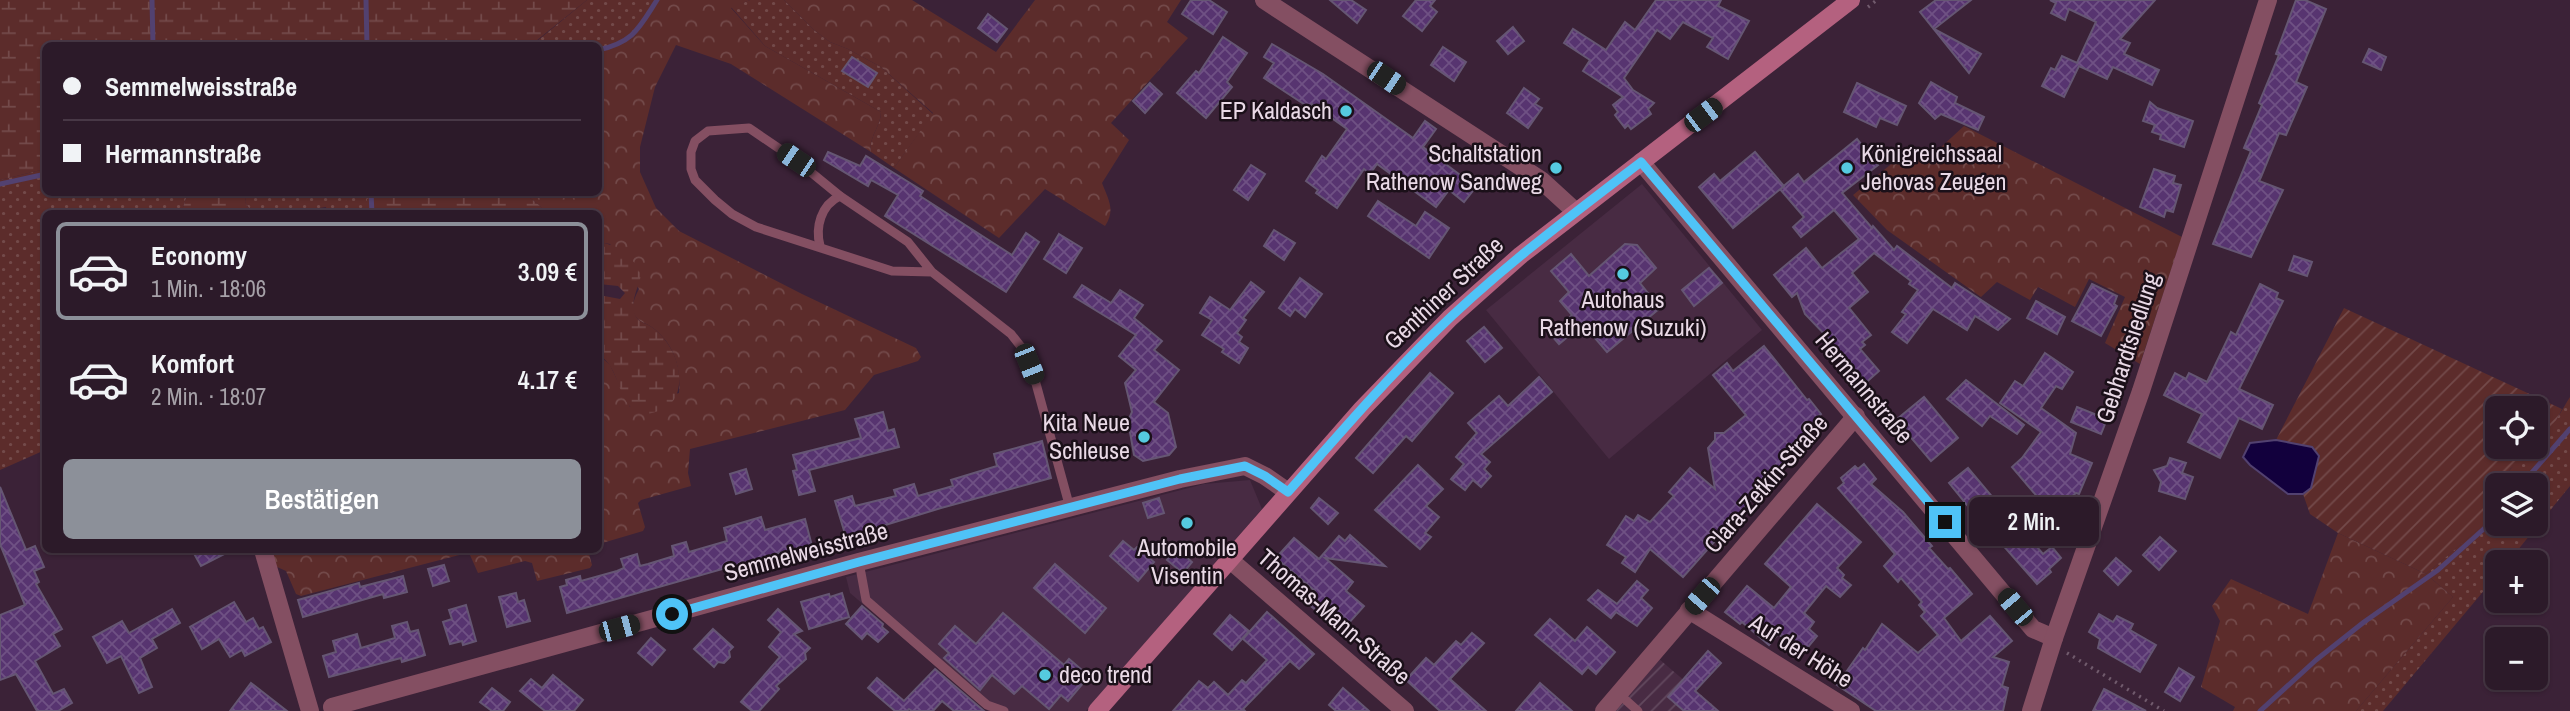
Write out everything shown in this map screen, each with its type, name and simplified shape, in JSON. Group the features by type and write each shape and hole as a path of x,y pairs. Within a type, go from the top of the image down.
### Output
{"main road":[{"name":"Genthiner Straße","path":"1097,711 1288,492 1432,335 1521,255 1576,212 1855,7"}],"street":[{"path":"1264,0 1541,180 1576,212"},
{"name":"Gebhardtsiedlung","path":"2031,711 2141,391 2269,0"},
{"name":"Hermannstraße","path":"1641,162 2033,629 2053,641"},
{"name":"Clara-Zetkin-Straße","path":"1604,711 1856,416"},
{"name":"Semmelweisstraße","path":"327,710 859,562 1180,479 1245,466 1288,492"},
{"path":"264,553 310,711"},
{"name":"Thomas-Mann-Straße","path":"1230,559 1405,711"},
{"name":"Auf der Höhe","path":"1689,610 1851,711"}],"lane":[{"path":"932,272 892,271 756,227 732,214 695,180 691,169 691,152 695,141 708,131 749,128 796,160 839,196 908,242 932,272 1011,334 1022,348 1035,380 1070,508"},
{"path":"820,246 817,235 819,220 831,200 839,196"},
{"path":"859,562 866,600 987,705 1004,711"},
{"path":"1619,694 1638,711"}],"path":[{"path":"1855,7 1877,0"},
{"path":"2053,641 2164,711"}],"shaded area":[{"path":"1642,184 1762,330 1609,459 1486,310"},
{"path":"2276,440 2312,447 2319,456 2311,488 2303,494 2288,494 2243,457 2250,443"},
{"path":"1250,480 1262,509 1086,711 988,711 850,593 846,577 1204,484"},
{"path":"1659,659 1720,711 1616,711"}],"green space":[{"path":"0,0 587,0 535,42 42,42 42,170 0,180"},
{"path":"587,0 656,0 634,38 602,50 602,42 536,42"},
{"path":"656,0 750,0 731,8 765,46 881,112 871,142 871,152 731,64 676,45 655,87 640,147 640,172 656,208 679,231 916,348 921,357 918,361 874,375 845,410 690,449 688,473 691,486 641,500 638,503 645,527 643,531 602,543 602,358 610,365 630,407 679,393 679,375 667,342 634,314 633,305 639,289 610,244 602,243 602,210 543,210 528,196 602,196 602,50 634,38"},
{"path":"750,0 784,0 830,42 881,67 933,114 894,168 871,152 871,142 881,112 765,46 731,7"},
{"path":"784,0 912,0 996,52 1035,0 1181,0 1167,22 1188,38 1111,123 1129,140 1102,183 1110,210 1105,226 1045,189 999,238 894,168 933,113 881,67 830,42 814,30"},
{"path":"1964,126 2182,237 2140,364 2105,343 2125,297 2089,279 2075,307 2038,287 2030,300 1997,282 1981,297 1887,230 1853,195 1905,153 1928,159"},
{"path":"42,170 42,196 187,196 182,210 42,210 42,451 0,470 0,180"},
{"path":"187,196 246,196 245,202 250,210 182,210"},
{"path":"246,196 399,196 367,200 367,210 326,210 326,207 307,210 250,210 245,202"},
{"path":"377,196 528,196 543,210 367,210 367,199"},
{"path":"602,243 619,249 634,262 641,275 633,307 635,315 665,339 676,360 679,376 676,396 669,405 653,413 640,413 630,407 611,367 602,357 602,296 620,299 625,293 618,286 602,284"},
{"path":"2344,308 2534,396 2485,396 2485,459 2529,459 2513,467 2508,473 2485,473 2485,523 2426,574 2338,533 2310,514 2303,494 2311,487 2312,447 2276,440"},
{"path":"2570,397 2570,486 2548,513 2548,473 2508,472 2515,464 2526,459 2548,459 2548,432"},
{"path":"2548,403 2562,409 2548,436"},
{"path":"2485,523 2485,536 2529,536 2518,550 2485,550 2485,589 2383,711 2356,711 2453,597 2426,574"},
{"path":"2338,533 2426,574 2453,597 2356,711 2233,711 2235,707 2201,687 2220,621 2212,606 2231,579 2308,614"},
{"path":"271,553 467,553 301,596 296,594 286,571 275,566"},
{"path":"467,553 589,553 592,565 590,568 537,581 532,563 525,561 478,573"}],"building":[{"path":"1191,0 1209,0 1227,12 1213,34 1182,14"},
{"path":"1330,0 1351,0 1366,10 1357,23"},
{"path":"1416,0 1435,0 1430,6 1437,12 1422,31 1403,16"},
{"path":"1656,0 1721,0 1718,6 1749,21 1728,59 1707,47 1713,38 1683,22 1670,39 1657,30 1624,78 1633,90 1654,103 1648,109 1651,114 1631,129 1628,125 1625,128 1615,115 1618,112 1613,105 1623,97 1583,71 1590,60 1564,43 1573,29 1606,50 1625,22 1635,30"},
{"path":"1936,0 1971,0 1934,29 1981,54 1969,73 1920,12"},
{"path":"2050,0 2155,0 2120,39 2130,43 2124,54 2159,70 2152,85 2113,67 2107,79 2079,66 2064,97 2042,86 2051,68 2055,70 2062,56 2077,63 2096,22 2069,9 2065,20 2051,13 2056,3"},
{"path":"2296,0 2305,0 2326,9 2296,82 2307,87 2286,135 2279,133 2259,181 2283,190 2251,257 2213,244 2251,151 2244,148 2262,105 2259,103 2279,55 2276,54"},
{"path":"988,14 1007,29 997,42 978,28"},
{"path":"1513,27 1524,41 1508,54 1497,41"},
{"path":"1223,37 1247,53 1227,82 1232,87 1206,118 1177,93 1196,71 1199,73"},
{"path":"1272,44 1323,74 1413,138 1425,121 1436,129 1423,147 1476,187 1464,202 1449,190 1436,207 1377,164 1370,174 1364,169 1337,208 1316,193 1318,190 1306,181 1322,156 1326,159 1347,129 1312,104 1310,108 1264,78 1274,63 1264,57"},
{"path":"1443,47 1466,62 1454,81 1431,65"},
{"path":"2369,49 2386,57 2381,70 2363,62"},
{"path":"852,57 877,73 868,87 842,71"},
{"path":"1931,82 1957,97 1955,103 1984,117 1978,130 1941,114 1935,119 1919,103"},
{"path":"1150,83 1162,94 1145,113 1133,101"},
{"path":"1857,83 1906,106 1897,125 1880,118 1876,127 1844,112"},
{"path":"1524,88 1539,99 1535,104 1542,108 1528,128 1507,113"},
{"path":"2150,102 2157,108 2193,121 2184,147 2160,139 2161,135 2152,132 2155,125 2143,121"},
{"path":"1857,139 1878,165 1842,193 1894,250 1897,246 1952,288 1955,283 2010,319 1998,330 1975,316 1967,330 1933,309 1907,343 1892,332 1906,314 1902,312 1918,290 1909,284 1911,281 1874,253 1852,273 1868,292 1849,308 1871,335 1862,342 1865,345 1860,349 1879,371 1862,386 1838,358 1840,356 1830,344 1832,342 1805,314 1797,293 1792,297 1774,275 1806,248 1822,268 1859,239 1834,210 1801,237 1793,227 1804,217 1780,189 1798,174 1804,182"},
{"path":"828,152 860,166 866,156 923,191 920,196 1012,255 1026,233 1039,242 1006,292 885,216 898,195 871,180 868,186 824,160"},
{"path":"1755,152 1784,186 1733,228 1699,187 1714,174 1720,181"},
{"path":"1251,165 1265,174 1248,200 1234,190"},
{"path":"2154,169 2175,176 2173,183 2181,185 2173,212 2166,210 2164,217 2140,207"},
{"path":"1378,201 1416,226 1425,212 1449,228 1429,258 1368,216"},
{"path":"1274,230 1295,243 1284,260 1264,246"},
{"path":"1059,234 1082,248 1066,273 1044,259"},
{"path":"1625,244 1637,245 1656,268 1640,283 1660,308 1607,352 1583,324 1559,344 1552,336 1572,315 1560,301 1569,292 1551,271 1571,254 1589,276"},
{"path":"2294,256 2312,262 2307,276 2289,270"},
{"path":"1709,268 1722,283 1694,306 1682,290"},
{"path":"1300,278 1322,294 1305,317 1295,309 1290,316 1279,308"},
{"path":"1251,282 1264,292 1243,318 1246,320 1237,333 1242,337 1239,342 1248,348 1239,363 1222,352 1224,349 1202,335 1212,320 1200,313 1210,297 1230,310"},
{"path":"2092,284 2117,296 2114,304 2117,306 2101,336 2072,321"},
{"path":"2260,284 2278,293 2276,298 2283,301 2239,389 2273,405 2262,429 2239,418 2220,458 2188,442 2202,414 2164,395 2175,373 2186,379 2189,373 2207,382 2231,332 2236,335"},
{"path":"1082,285 1111,303 1120,290 1143,305 1134,318 1162,341 1154,350 1179,370 1154,402 1168,413 1176,447 1169,455 1143,461 1134,455 1128,421 1132,412 1125,383 1136,370 1119,356 1136,335 1074,297"},
{"path":"2036,301 2065,317 2057,334 2027,318"},
{"path":"1484,327 1502,348 1485,362 1467,341"},
{"path":"1764,346 1821,414 1816,418 1819,422 1780,454 1787,460 1683,577 1650,549 1635,572 1622,563 1626,557 1607,545 1626,516 1634,521 1638,515 1650,522 1674,496 1669,492 1690,468 1715,489 1708,448 1715,440 1715,433 1724,433 1746,415 1713,375 1727,363 1733,371"},
{"path":"2045,353 2073,372 2062,389 2056,386 2041,408 2076,433 2070,454 2092,463 2079,494 2076,493 2052,514 2012,467 2041,432 2000,403 2015,381 2023,386"},
{"path":"1430,373 1453,393 1412,441 1406,436 1373,473 1356,458"},
{"path":"1539,377 1552,392 1481,454 1490,462 1484,469 1491,476 1481,487 1473,480 1465,490 1451,479 1464,464 1456,457 1477,433 1468,423 1499,396 1508,406"},
{"path":"1966,380 2024,425 2017,434 1990,416 1982,426 1947,399"},
{"path":"1924,397 1958,438 1931,461 1896,420"},
{"path":"2077,407 2107,419 2101,434 2071,422"},
{"path":"883,412 888,431 894,429 899,447 809,470 815,491 799,495 793,471 797,470 793,455 861,438 855,419"},
{"path":"1042,441 1051,478 846,537 835,501 852,496 855,506 896,496 894,490 914,484 918,496 953,486 951,480 997,466 994,454"},
{"path":"2170,458 2186,463 2182,473 2193,477 2185,499 2159,491 2161,482 2154,470 2167,466"},
{"path":"1864,464 1876,479 1871,484 1903,512 1932,546 1929,548 1972,594 1944,618 1961,641 1990,616 2012,641 1993,657 2009,662 2002,686 2008,688 2003,711 1876,711 1837,685 1882,624 1918,653 1938,635 1921,616 1925,612 1919,605 1922,602 1901,578 1898,582 1884,566 1895,554 1838,488 1844,483 1841,478 1855,466 1858,469"},
{"path":"1418,465 1443,489 1426,506 1439,517 1425,533 1431,537 1420,549 1375,510"},
{"path":"1968,468 1999,505 1980,521 1949,483"},
{"path":"746,469 752,489 736,494 730,474"},
{"path":"0,487 26,550 35,546 44,567 34,571 39,582 36,584 62,629 53,634 60,646 35,661 53,694 64,689 72,703 58,711 37,711 16,674 0,680 0,615 25,605 0,544"},
{"path":"1159,498 1164,513 1148,518 1143,503"},
{"path":"1319,498 1338,513 1328,524 1311,508"},
{"path":"1817,504 1861,542 1837,568 1844,575 1842,578 1851,585 1840,597 1826,586 1804,613 1814,622 1809,629 1817,636 1804,652 1778,634 1769,645 1742,622 1740,624 1725,612 1747,586 1774,608 1791,587 1765,564"},
{"path":"761,517 765,530 805,519 812,546 567,613 560,587 567,585 566,580 580,576 581,581 617,571 624,568 621,559 637,554 640,566 674,556 672,546 686,542 689,552 727,541 724,528"},
{"path":"2020,527 2043,554 2052,547 2061,558 2049,569 2051,572 2037,584 2001,543"},
{"path":"1350,535 1385,566 1325,558 1353,582 1346,591 1364,606 1348,624 1334,613 1328,620 1306,602 1315,591 1276,558 1294,538 1319,559 1339,536 1345,541"},
{"path":"2160,537 2176,551 2159,570 2143,555"},
{"path":"1123,541 1134,550 1137,547 1154,562 1138,581 1110,556"},
{"path":"1177,549 1192,562 1183,573 1167,560"},
{"path":"194,553 226,553 201,566"},
{"path":"2116,558 2131,571 2118,585 2104,571"},
{"path":"1055,564 1106,608 1085,633 1034,588"},
{"path":"444,565 449,581 433,586 428,569"},
{"path":"403,576 407,592 384,598 383,594 303,617 298,600 359,583 360,587"},
{"path":"1637,581 1648,590 1641,598 1652,608 1637,626 1616,612 1611,618 1588,600 1598,590 1617,604"},
{"path":"516,593 518,602 524,600 530,621 507,627 499,597"},
{"path":"842,593 849,617 809,629 801,602"},
{"path":"234,602 246,622 253,618 259,629 263,627 271,642 245,656 242,650 230,657 219,639 202,649 190,627"},
{"path":"466,605 476,641 463,645 462,641 450,644 443,622 452,619 449,610"},
{"path":"862,606 883,624 882,627 888,632 878,642 867,633 862,639 846,624"},
{"path":"172,609 180,623 152,639 157,648 140,658 152,687 139,693 121,656 107,663 93,637 122,621 129,633"},
{"path":"778,609 802,631 794,634 810,648 805,653 806,659 776,686 779,689 759,711 752,711 741,702 780,657 769,647 781,632 768,620"},
{"path":"1267,612 1314,654 1299,669 1290,661 1243,709 1245,711 1173,711 1199,681 1208,688 1214,682 1228,695 1242,680 1246,683 1267,660 1243,639"},
{"path":"1003,613 1064,665 1069,659 1089,676 1068,701 1061,695 1049,709 1022,686 1014,694 992,675 980,690 944,658 949,653 939,644 955,626 976,644"},
{"path":"2099,614 2113,622 2117,616 2133,624 2130,630 2156,645 2140,672 2098,648 2100,639 2089,632"},
{"path":"1230,615 1249,631 1232,650 1214,634"},
{"path":"1550,619 1575,641 1587,627 1615,652 1596,674 1588,667 1582,674 1535,635"},
{"path":"407,622 410,632 418,630 425,655 402,662 401,658 329,677 323,656 336,652 333,641 357,634 361,648 395,638 392,626"},
{"path":"713,629 733,647 729,651 730,657 724,663 718,662 714,667 694,649"},
{"path":"1472,633 1484,643 1450,679 1486,711 1440,711 1406,680 1426,658 1434,665 1456,641 1461,645"},
{"path":"651,638 665,650 652,665 638,653"},
{"path":"1708,651 1721,663 1695,691 1718,711 1684,711 1668,697"},
{"path":"2179,668 2194,677 2180,701 2165,692"},
{"path":"935,669 984,711 954,711 942,701 933,711 895,711 868,688 877,678 904,701"},
{"path":"553,675 583,700 574,711 545,711 520,691 531,679 542,688"},
{"path":"251,683 287,711 230,711"},
{"path":"1540,683 1572,711 1516,711"},
{"path":"492,688 510,702 503,711 492,711 480,702"},
{"path":"1343,688 1369,711 1336,711 1329,705"},
{"path":"2104,689 2146,711 2093,711"}],"waterway":[{"path":"152,0 153,42"},
{"path":"366,0 367,42"},
{"path":"602,49 628,38 640,26 657,0"},
{"path":"0,184 42,175"},
{"path":"371,196 372,210"},
{"path":"2532,473 2570,429"},
{"path":"2260,711 2316,660 2438,570 2485,528"}],"place":[{"name":"EP Kaldasch","path":"1346,111"},
{"name":"Schaltstation Rathenow Sandweg","path":"1556,168"},
{"name":"Königreichssaal Jehovas Zeugen","path":"1847,168"},
{"name":"Autohaus Rathenow (Suzuki)","path":"1623,274"},
{"name":"Kita Neue Schleuse","path":"1144,437"},
{"name":"Automobile Visentin","path":"1187,523"},
{"name":"deco trend","path":"1045,675"}],"route":[{"path":"672,614 859,562 1180,479 1245,466 1288,492 1404,363 1450,318 1521,255 1641,162 1945,522"}]}
